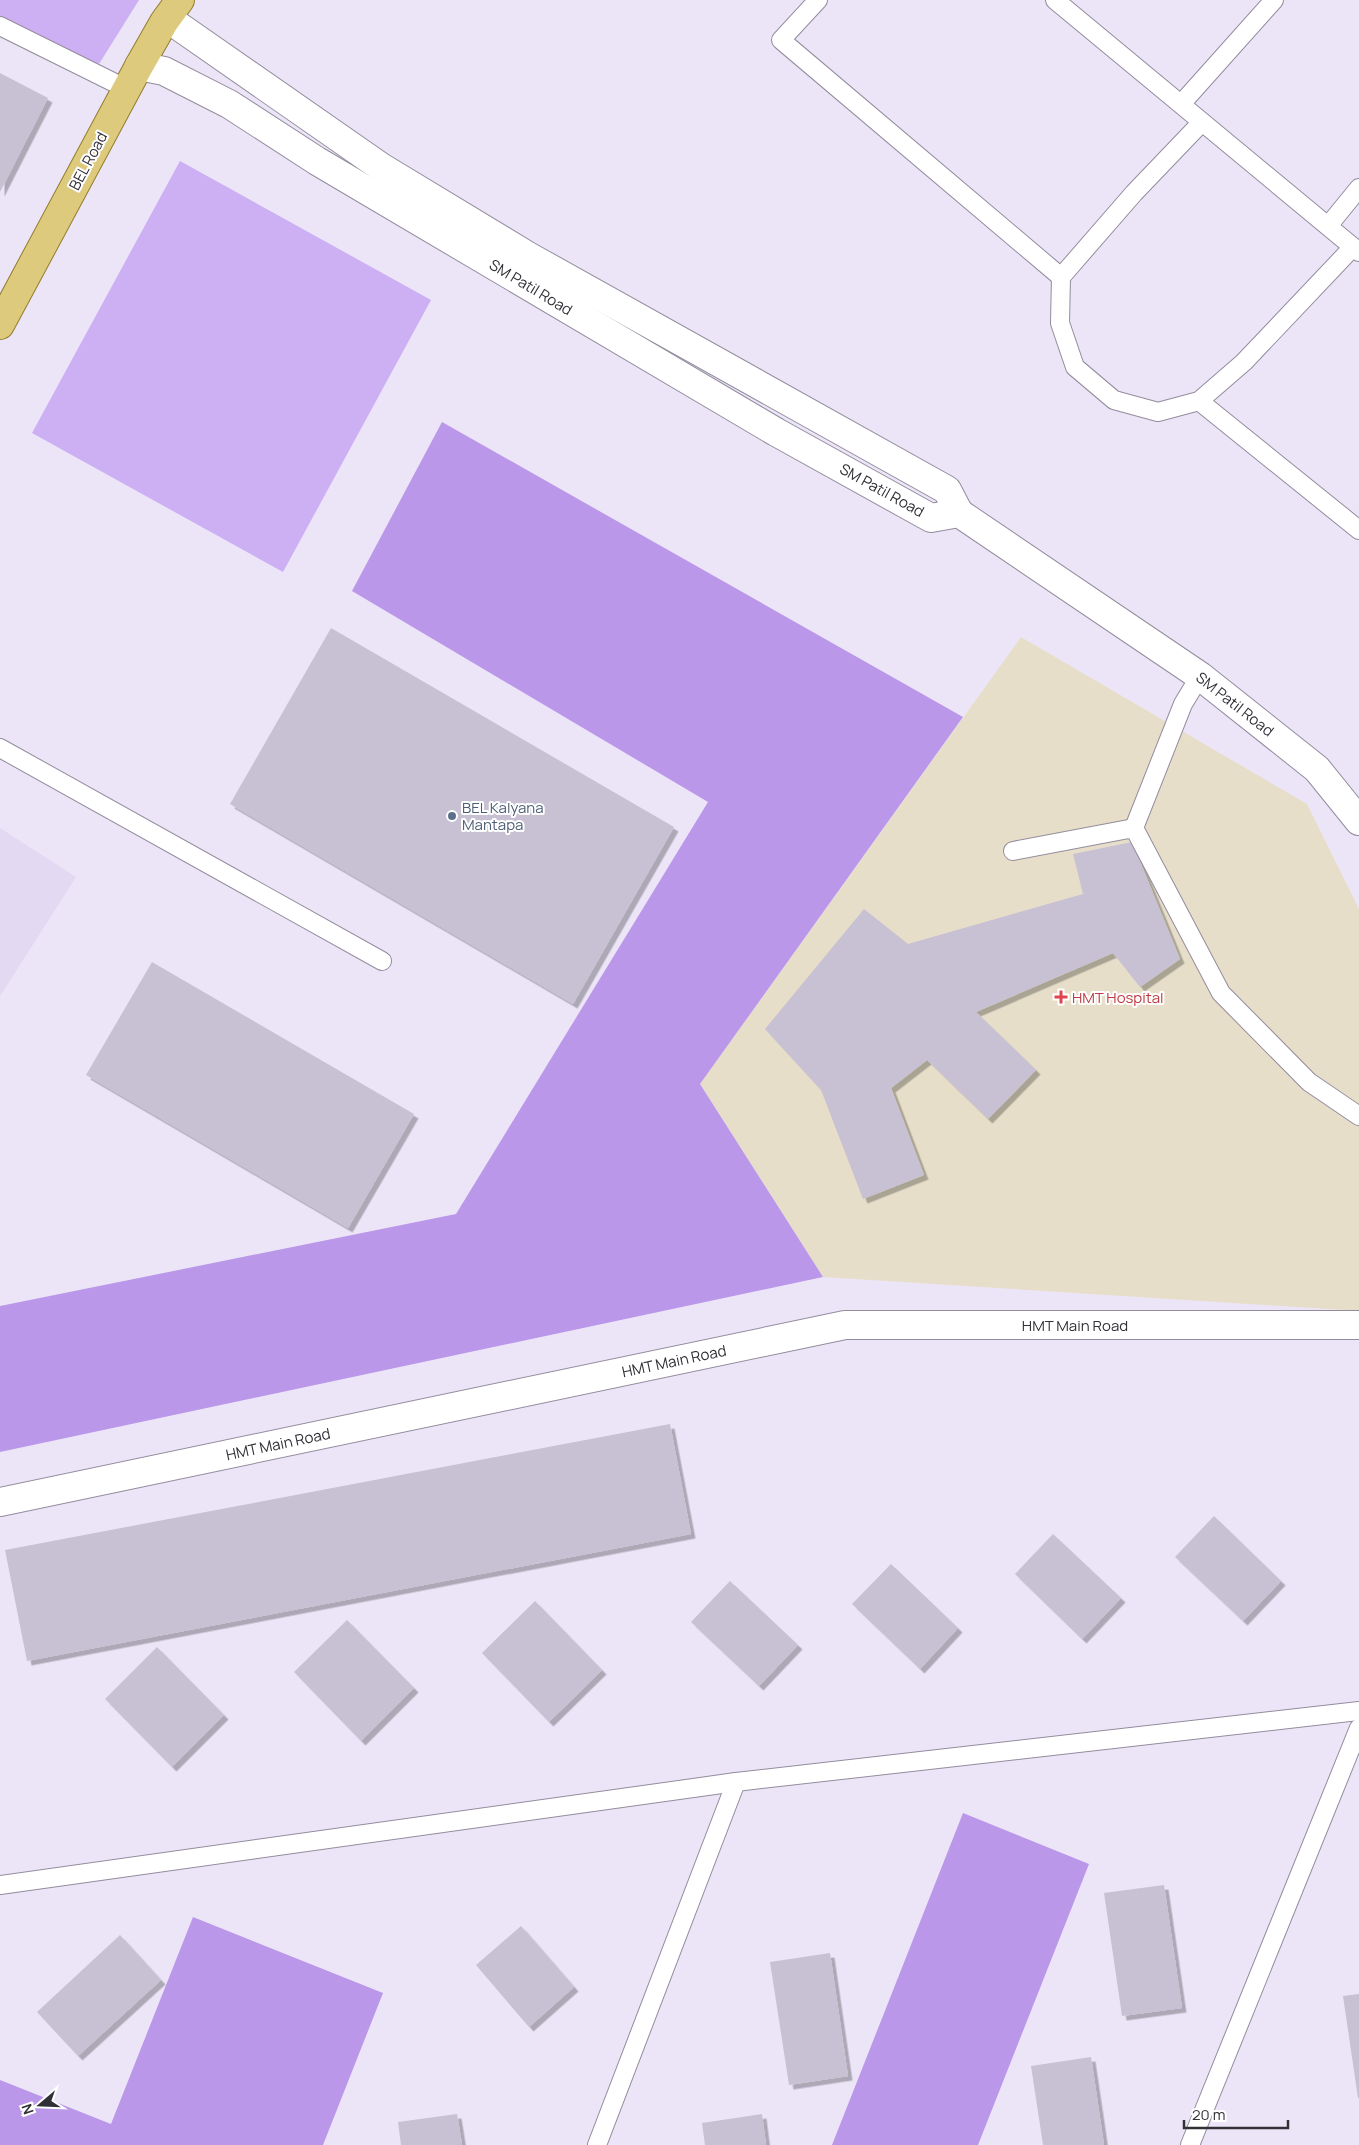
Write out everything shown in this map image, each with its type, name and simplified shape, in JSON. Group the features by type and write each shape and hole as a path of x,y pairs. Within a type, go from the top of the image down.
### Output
{"main road":[{"name":"BEL Road","path":"0,325 133,77 174,9"}],"street":[{"name":"SM Patil Road","path":"174,9 381,167 528,256 947,490 958,513 1200,676 1317,769 1359,821"},
{"name":"SM Patil Road","path":"133,77 164,71 229,104 317,161 776,432 931,518 958,513"},
{"name":"HMT Main Road","path":"0,1502 845,1325 1359,1325"}],"lane":[{"path":"818,0 781,40 1061,277"},
{"path":"1055,0 1182,103 1202,122 1356,249 1244,362 1199,401 1158,412 1114,400 1075,367 1060,324 1061,277 1134,193 1202,122"},
{"path":"1182,103 1274,0"},
{"path":"0,26 133,77"},
{"path":"1328,226 1359,188"},
{"path":"1199,401 1359,530"},
{"path":"1200,676 1183,704 1134,828 1221,993 1310,1082 1359,1116"},
{"path":"0,748 382,961"},
{"path":"1013,850 1134,828"},
{"path":"0,1885 736,1782 1359,1711"},
{"path":"1190,2145 1359,1728"},
{"path":"597,2145 736,1782"}],"shaded area":[{"path":"0,0 139,0 99,64 0,21"},
{"path":"180,161 431,300 283,572 32,433"},
{"path":"442,422 963,717 700,1084 823,1277 0,1452 0,1306 456,1214 708,802 352,591"},
{"name":"HMT Hospital","path":"1021,637 1307,804 1359,909 1359,1311 823,1277 700,1084"},
{"path":"0,828 76,877 0,996"},
{"path":"963,1813 1089,1864 978,2145 832,2145"},
{"path":"193,1917 383,1993 323,2145 0,2145 0,2080 111,2124"}],"building":[{"path":"0,73 48,98 0,192"},
{"name":"BEL Kalyana Mantapa","path":"331,628 674,827 573,1004 230,804"},
{"path":"1132,842 1180,959 1140,987 1113,953 976,1012 1036,1070 988,1119 927,1060 891,1088 924,1175 863,1199 821,1090 765,1029 864,909 908,944 1083,894 1073,854"},
{"path":"152,962 414,1114 348,1228 86,1075"},
{"path":"670,1424 691,1534 27,1661 5,1550"},
{"path":"1214,1516 1281,1581 1243,1621 1175,1557"},
{"path":"1053,1534 1121,1598 1082,1639 1015,1574"},
{"path":"891,1564 958,1628 920,1669 852,1604"},
{"path":"730,1581 798,1645 759,1686 691,1622"},
{"path":"535,1601 602,1670 549,1722 482,1653"},
{"path":"347,1620 414,1688 361,1741 294,1672"},
{"path":"157,1647 224,1715 172,1767 105,1699"},
{"path":"1164,1885 1182,2008 1122,2016 1104,1893"},
{"path":"521,1926 574,1987 529,2027 476,1965"},
{"path":"120,1935 161,1980 78,2056 37,2012"},
{"path":"830,1953 848,2076 789,2085 770,1962"},
{"path":"1359,1994 1359,2098 1358,2098 1343,1996"},
{"path":"1091,2057 1104,2145 1043,2145 1031,2066"},
{"path":"457,2114 462,2145 401,2145 398,2122"},
{"path":"762,2114 766,2145 705,2145 702,2123"}],"place":[{"name":"BEL Kalyana Mantapa","path":"452,816"},
{"name":"HMT Hospital","path":"1061,997"}]}
